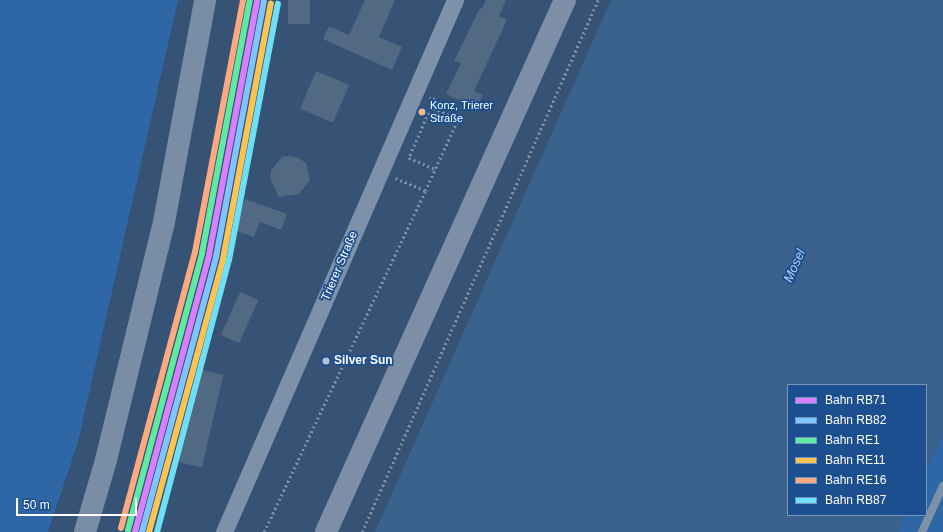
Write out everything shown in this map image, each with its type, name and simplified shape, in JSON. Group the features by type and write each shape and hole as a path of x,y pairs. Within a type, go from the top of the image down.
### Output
{"main road":[{"path":"326,532 565,0"}],"street":[{"path":"85,532 106,460 164,222 205,0"},
{"name":"Trierer Straße","path":"224,532 455,0"}],"lane":[{"path":"922,532 943,486"}],"path":[{"path":"362,532 598,0"},
{"path":"415,93 434,100 410,158 435,169"},
{"path":"264,532 458,119 431,108"},
{"path":"380,172 424,191"}],"shaded area":[{"path":"0,0 178,0 78,442 48,532 0,532"},
{"path":"943,434 943,532 897,532 905,516 927,516 927,468"}],"water":[{"name":"Mosel","path":"611,0 943,0 943,434 927,468 927,384 787,384 787,516 905,516 897,532 375,532"}],"building":[{"path":"288,0 310,0 310,24 288,24"},
{"path":"365,0 395,0 379,37 402,47 392,70 323,39 329,26 349,35"},
{"path":"486,0 506,0 499,16 507,20 474,91 483,95 476,108 446,94 461,63 454,61 480,8 482,9"},
{"path":"316,71 349,85 333,123 300,109"},
{"path":"291,156 299,158 306,163 310,180 299,194 279,197 271,180 271,171 282,157"},
{"path":"245,199 287,214 281,230 260,222 254,237 234,230"},
{"path":"240,292 258,300 239,343 221,335"},
{"path":"198,369 223,375 202,467 177,462"}],"rail line":[{"name":"RE16","path":"121,528 195,252 243,0"},
{"name":"RE1","path":"128,530 202,253 250,0"},
{"name":"RB71","path":"135,532 209,255 257,0"},
{"name":"RB82","path":"142,532 216,257 264,1"},
{"name":"RE11","path":"149,532 223,259 271,3"},
{"name":"RB87","path":"157,532 229,260 278,4"}],"place":[{"name":"Konz, Trierer Straße","path":"422,112"},
{"name":"Silver Sun","path":"326,361"}]}
